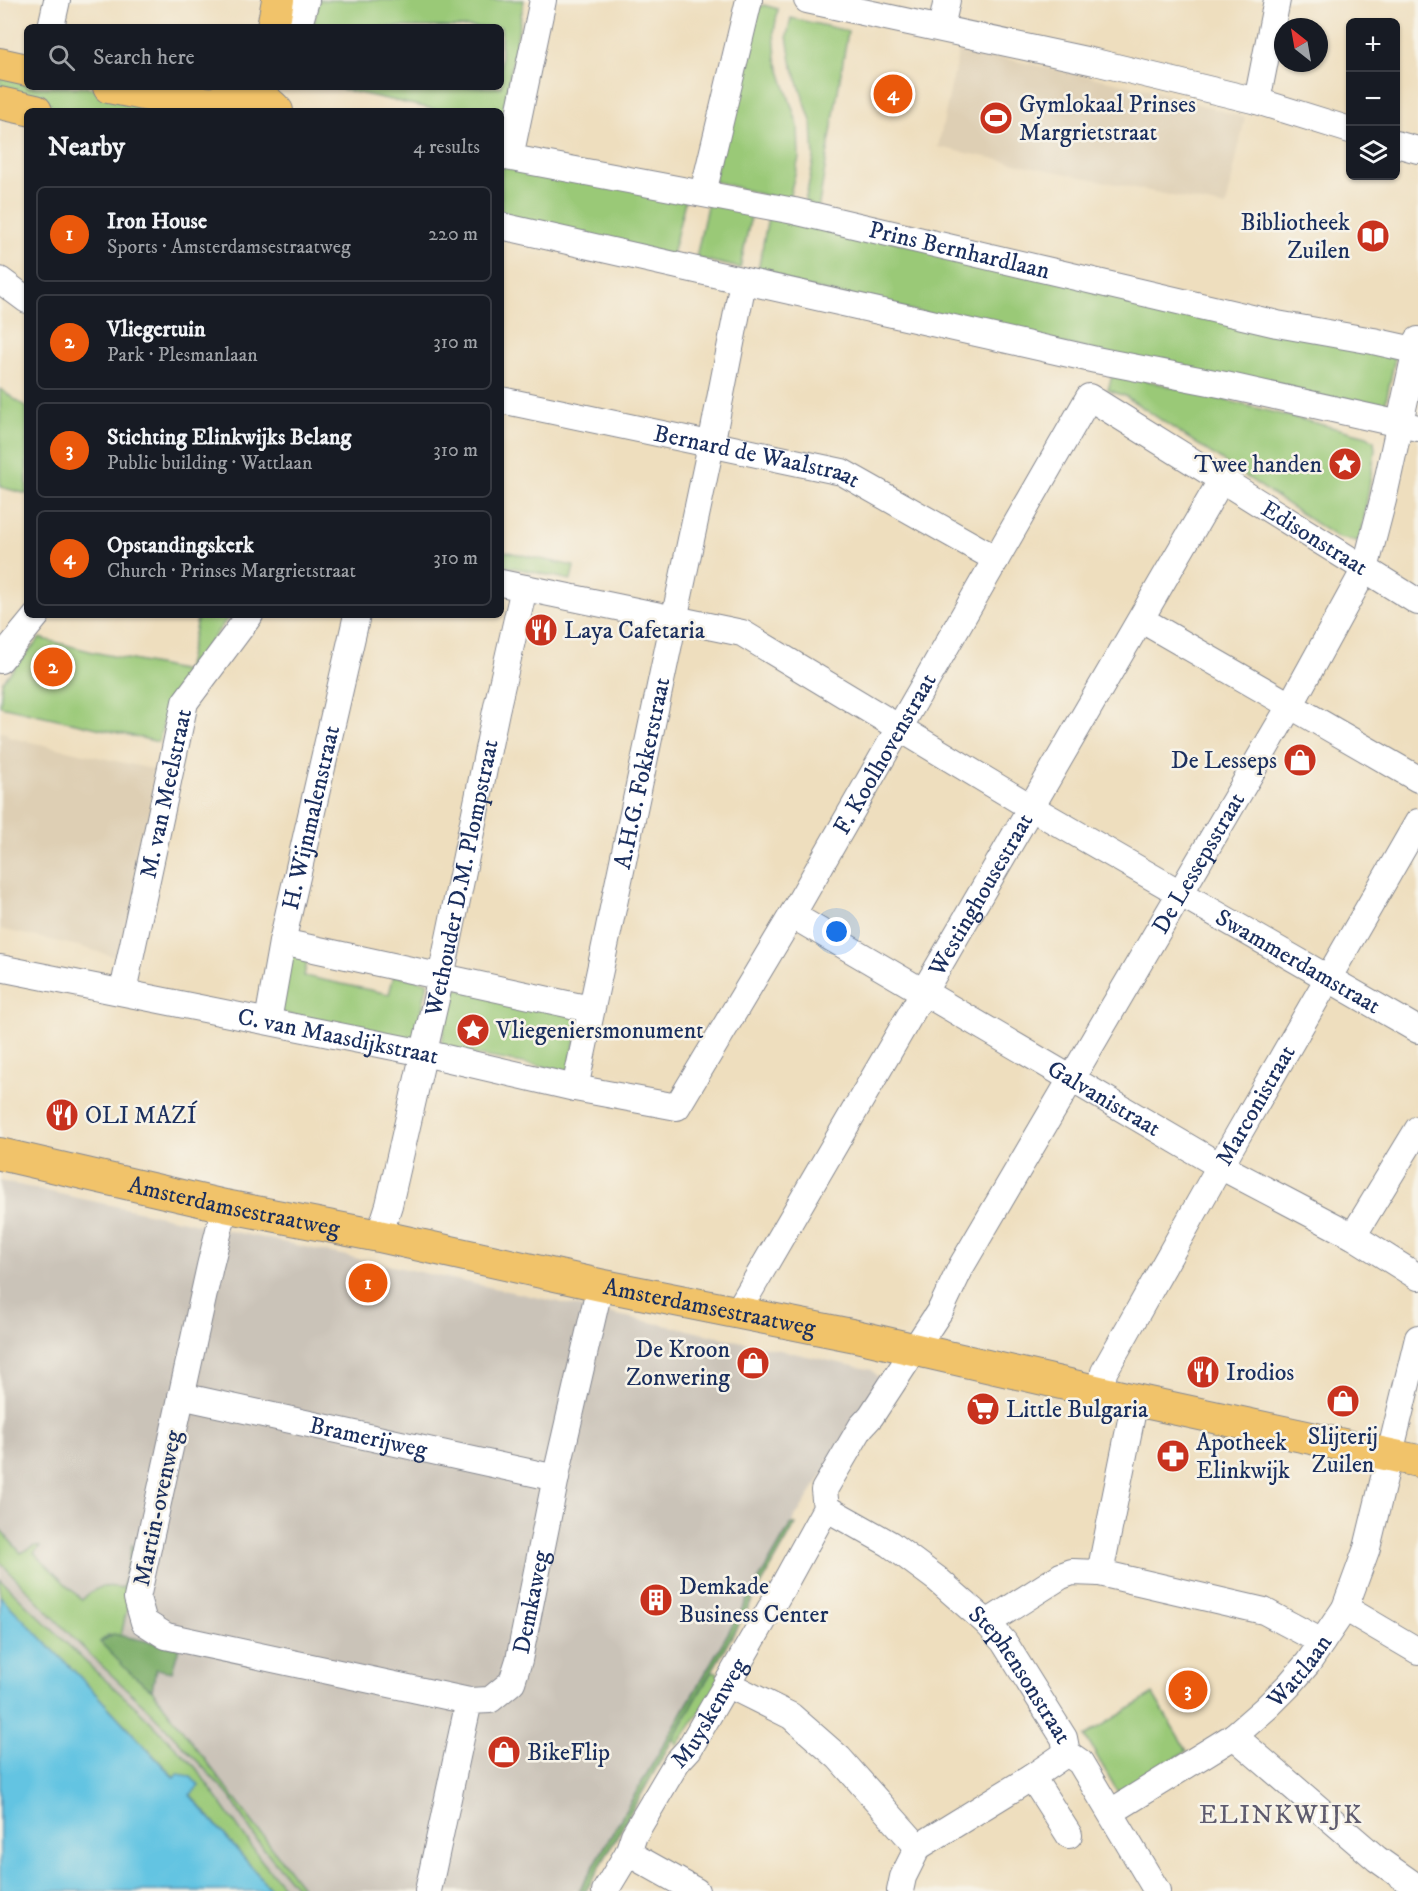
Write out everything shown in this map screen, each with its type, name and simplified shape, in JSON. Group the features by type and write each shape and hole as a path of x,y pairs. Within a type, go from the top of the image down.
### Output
{"main road":[{"path":"255,24 260,0"},
{"path":"274,24 278,0"},
{"path":"0,64 24,69"},
{"path":"124,90 180,102 243,98"},
{"path":"0,103 24,108"},
{"name":"Amsterdamsestraatweg","path":"0,1154 225,1206 379,1236 600,1286 738,1311 915,1349 1135,1400 1403,1458"}],"street":[{"path":"52,24 57,0"},
{"path":"299,24 306,0"},
{"path":"506,156 543,0"},
{"path":"703,193 749,0"},
{"path":"807,0 940,28 1257,101 1346,129"},
{"path":"940,28 947,0"},
{"path":"1257,101 1276,0"},
{"path":"1400,145 1418,150"},
{"name":"Prins Bernhardlaan","path":"506,156 794,211 1277,324 1417,347"},
{"path":"504,227 1096,360 1225,385 1409,426"},
{"path":"0,280 24,298"},
{"name":"A.H.G. Fokkerstraat","path":"575,1088 743,282"},
{"name":"De Lessepsstraat","path":"915,1349 1290,706 1365,569 1409,426 1417,347"},
{"name":"Edisonstraat","path":"1089,397 1418,602"},
{"name":"F. Koolhovenstraat","path":"676,1107 792,915 1089,397"},
{"name":"Bernard de Waalstraat","path":"504,401 842,472 996,559"},
{"name":"Westinghousestraat","path":"738,1311 1222,479"},
{"name":"Swammerdamstraat","path":"512,586 742,633 1032,808 1418,1030"},
{"name":"Wethouder D.M. Plompstraat","path":"379,1236 389,1205 441,977 496,711 512,586"},
{"path":"0,660 35,618"},
{"name":"M. van Meelstraat","path":"123,991 185,702 248,618"},
{"name":"H. Wijnmalenstraat","path":"268,1021 282,942 356,618"},
{"path":"1142,620 1418,779"},
{"name":"Marconistraat","path":"1101,1392 1104,1372 1418,822"},
{"name":"Galvanistraat","path":"792,915 1071,1080 1220,1166 1353,1236 1418,1277"},
{"path":"282,942 590,1009"},
{"name":"C. van Maasdijkstraat","path":"0,968 123,991 424,1053 575,1088 676,1107"},
{"path":"1353,1236 1418,1129"},
{"name":"Martin-ovenweg","path":"225,1206 137,1598 144,1622 166,1636 469,1701"},
{"name":"Demkaweg","path":"469,1701 490,1700 512,1683 519,1660 556,1478 600,1286"},
{"name":"Wattlaan","path":"1111,1812 1234,1736 1290,1685 1345,1608 1403,1458 1396,1434 1418,1338"},
{"name":"Muyskenweg","path":"605,1891 628,1852 634,1835 677,1762 689,1749 826,1508 824,1490 861,1427 871,1416 915,1349"},
{"name":"Bramerijweg","path":"181,1396 556,1478"},
{"path":"1100,1573 1135,1400"},
{"name":"Stephensonstraat","path":"826,1508 890,1544 937,1580 987,1623 1004,1642 1064,1738 1067,1753 1080,1762 1157,1891"},
{"path":"987,1623 1060,1576 1072,1572 1100,1573 1264,1611 1322,1642"},
{"path":"1345,1608 1418,1651"},
{"path":"727,1684 791,1716 839,1758 918,1847"},
{"path":"428,1891 469,1701"},
{"path":"1234,1736 1377,1859 1418,1888"},
{"path":"900,1891 903,1877 918,1847 1067,1753"},
{"path":"1032,1777 1069,1835"},
{"path":"628,1852 696,1891"}],"shaded area":[{"path":"959,49 1148,89 1245,118 1226,207 938,147"},
{"path":"0,732 7,733 8,737 170,773 129,961 78,946 0,929"},
{"path":"0,1181 872,1370 878,1377 878,1388 791,1524 579,1891 272,1891 228,1839 79,1676 0,1596"}],"green space":[{"path":"319,0 524,0 504,108 428,108 345,90 504,90 504,24 314,24"},
{"path":"764,5 778,9 774,32 776,58 798,126 799,158 788,202 714,181 751,10"},
{"path":"791,18 848,31 818,210 804,207 814,158 812,124 791,61 787,36"},
{"path":"0,69 24,74 24,90 100,90 167,104 166,108 58,108 0,96"},
{"path":"504,162 686,197 672,255 504,219"},
{"path":"708,201 752,211 740,268 696,258"},
{"path":"769,212 1395,358 1383,415 757,276"},
{"path":"1113,372 1367,436 1374,441 1375,450 1361,537 1357,541 1338,538 1125,396 1108,390"},
{"path":"0,389 24,406 24,493 0,487"},
{"path":"504,551 574,566 571,580 504,566"},
{"path":"197,618 228,618 172,695 159,742 0,706 2,682 40,638 93,652 186,671"},
{"path":"289,954 308,958 304,976 389,994 394,975 428,982 415,1042 277,1012"},
{"path":"453,987 580,1015 569,1071 440,1049"},
{"path":"791,1524 796,1524 586,1891 579,1891"},
{"path":"0,1529 21,1553 34,1546 40,1547 34,1553 82,1600 100,1588 111,1586 123,1588 132,1545 139,1553 121,1636 108,1635 100,1642 152,1690 305,1891 299,1891 256,1839 230,1797 202,1766 0,1562"},
{"path":"0,1579 139,1710 196,1768 262,1861 287,1891 272,1891 190,1794 199,1786 190,1776 178,1775 175,1778 0,1596"},
{"path":"113,1634 179,1648 172,1672 156,1669 152,1690 129,1672 100,1642"},
{"path":"712,1671 717,1672 721,1682 676,1746 673,1740"},
{"path":"1153,1694 1187,1751 1119,1794 1085,1736"}],"water":[{"path":"0,1596 79,1676 174,1778 178,1774 190,1776 199,1786 190,1795 272,1891 0,1891"}],"place":[{"name":"Opstandingskerk","path":"893,94"},
{"name":"Gymlokaal Prinses Margrietstraat","path":"996,118"},
{"name":"Bibliotheek Zuilen","path":"1373,236"},
{"name":"Twee handen","path":"1345,464"},
{"name":"Laya Cafetaria","path":"541,630"},
{"name":"Vliegertuin","path":"53,667"},
{"name":"De Lesseps","path":"1300,760"},
{"name":"Vliegeniersmonument","path":"473,1030"},
{"name":"OLI MAZÍ","path":"62,1115"},
{"name":"Iron House","path":"368,1283"},
{"name":"De Kroon Zonwering","path":"753,1363"},
{"name":"Irodios","path":"1203,1372"},
{"name":"Slijterij Zuilen","path":"1343,1401"},
{"name":"Little Bulgaria","path":"983,1409"},
{"name":"Apotheek Elinkwijk","path":"1173,1456"},
{"name":"Demkade Business Center","path":"656,1600"},
{"name":"Stichting Elinkwijks Belang","path":"1188,1690"},
{"name":"BikeFlip","path":"504,1752"}],"district":[{"name":"ELINKWIJK","path":"1281,1814"}]}
